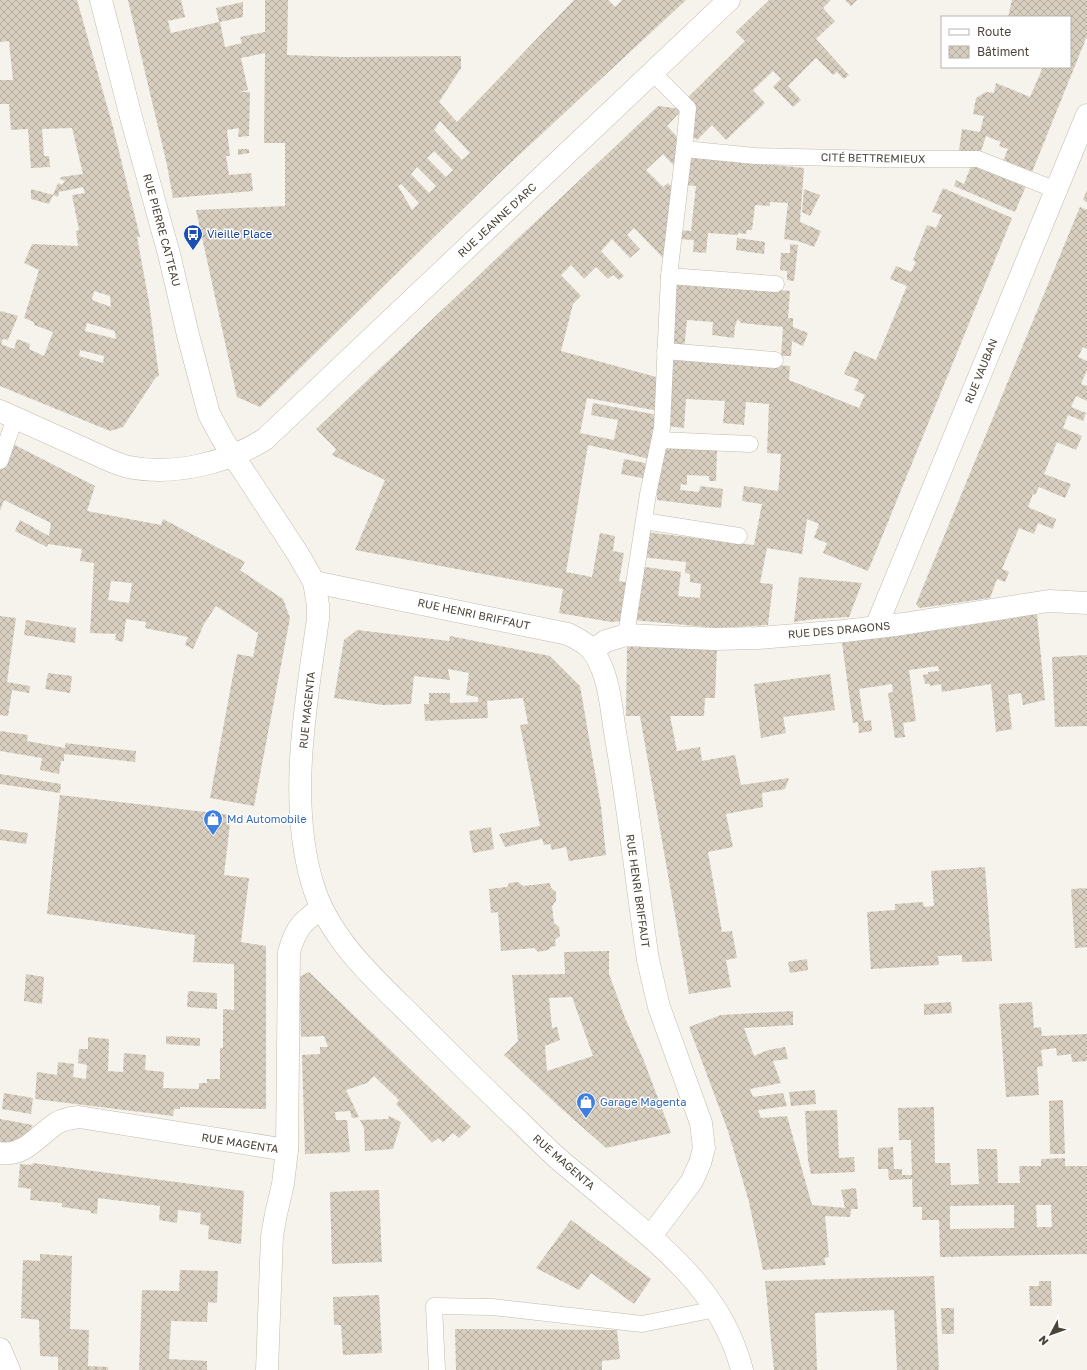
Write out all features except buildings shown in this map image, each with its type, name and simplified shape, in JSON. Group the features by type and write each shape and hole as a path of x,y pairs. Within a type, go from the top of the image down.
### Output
{"street":[{"name":"RUE PIERRE CATTEAU","path":"101,0 169,254 204,398 215,427 233,456"},
{"name":"RUE JEANNE D'ARC","path":"233,456 265,439 729,0"},
{"name":"RUE VAUBAN","path":"876,627 1087,115"},
{"path":"8,415 111,461 128,467 162,469 198,466 233,456"},
{"name":"RUE MAGENTA","path":"233,456 277,521 314,582 318,606 318,620 306,706 302,756 301,798 306,859 312,884 321,908 335,932 349,950 468,1072 563,1163 651,1236"},
{"name":"RUE HENRI BRIFFAUT","path":"314,582 568,634 583,642 593,650 601,664 606,680 618,754 653,985 660,1012 701,1124 704,1148 700,1163 692,1181 651,1236"},
{"name":"RUE DES DRAGONS","path":"593,650 606,641 626,635 735,639 844,631 903,624 1048,601 1087,603"},
{"name":"RUE MAGENTA","path":"0,1153 6,1154 22,1150 58,1122 79,1117 287,1150 289,952 294,934 305,920 321,908"},
{"path":"267,1370 272,1236 283,1184 287,1150"},
{"path":"651,1236 683,1266 716,1309 731,1338 742,1370"},
{"path":"0,1349 9,1370"}],"lane":[{"path":"626,635 648,494 662,428 669,276 688,108 653,73"},
{"name":"CITÉ BETTREMIEUX","path":"684,149 755,156 882,159 978,159 1056,190"},
{"path":"669,276 776,284"},
{"path":"665,351 775,360"},
{"path":"0,460 8,415"},
{"path":"660,440 750,444"},
{"path":"644,522 739,536"},
{"path":"437,1370 434,1306 492,1307 642,1324 716,1309"}],"place":[{"name":"Vieille Place","path":"193,251"},
{"name":"Md Automobile","path":"213,836"},
{"name":"Garage Magenta","path":"586,1119"}]}
